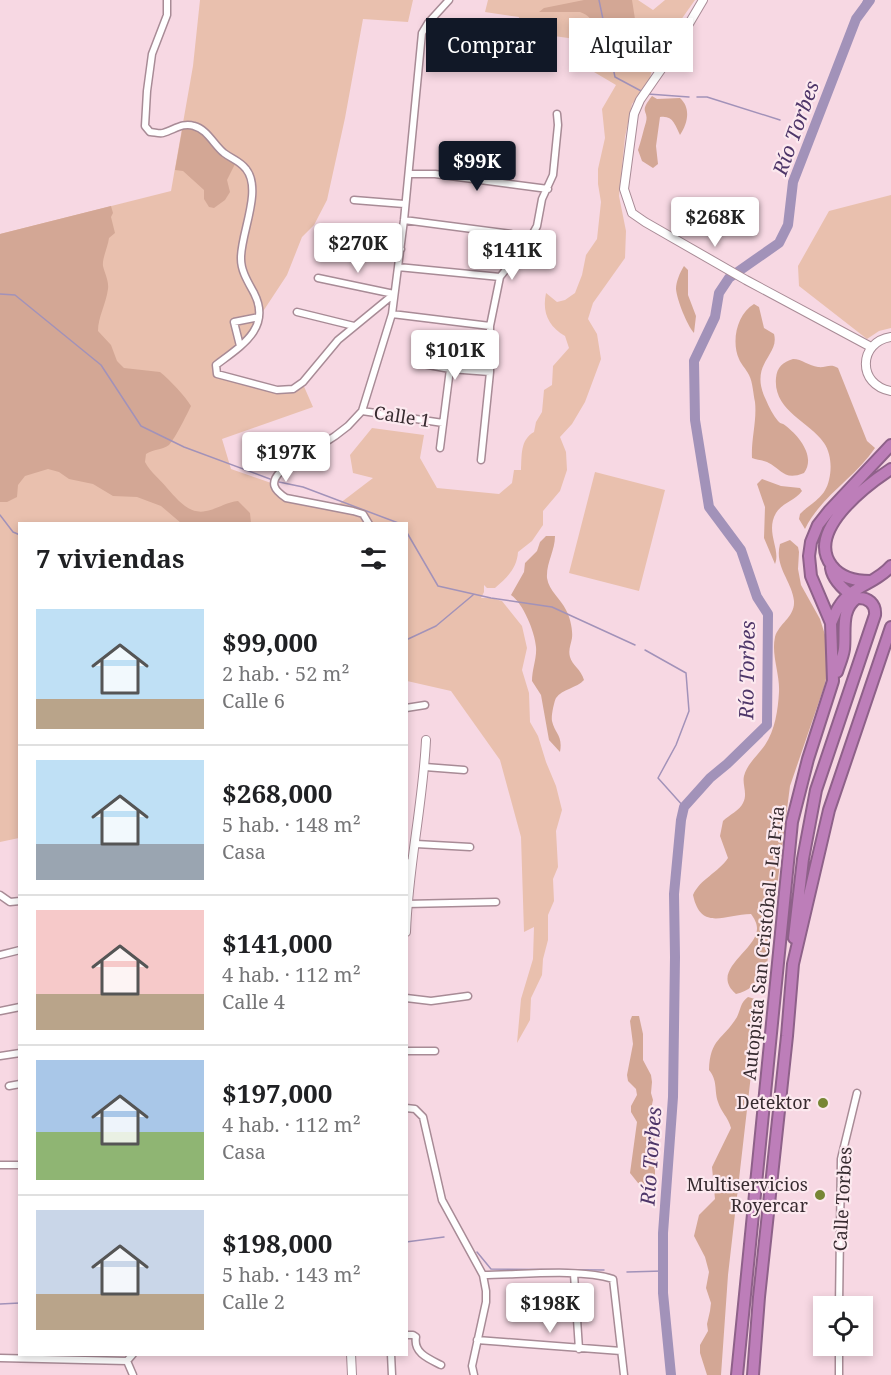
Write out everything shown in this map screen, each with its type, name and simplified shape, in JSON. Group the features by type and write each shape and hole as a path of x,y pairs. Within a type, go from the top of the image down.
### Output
{"highway":[{"name":"Autopista San Cristóbal - La Fría","path":"737,1375 792,822 808,759 833,681 831,623 811,576 809,556 811,542 818,525 891,445"},
{"path":"793,964 795,919 816,790 875,615 871,602 854,596 832,575 825,544 826,534 831,524 860,494 891,470"},
{"path":"831,565 848,578 870,581"},
{"path":"831,623 840,604 854,596 891,566"},
{"path":"833,681 844,650 847,609 854,596"},
{"name":"Autopista San Cristóbal - La Fría","path":"753,1375 793,964 829,810 891,627"}],"street":[{"path":"167,0 167,15 152,54 145,126 150,132 162,133 183,125 194,125 202,130 224,153 236,159 247,170 250,177 250,206 240,261 258,302 259,317 252,336 216,365 217,374 278,390 293,389 303,382 338,340 394,294"},
{"path":"368,522 363,514 353,511 286,498 277,492 273,484 274,477 335,436 362,411 392,314 401,249 423,33 428,23 448,0"},
{"path":"703,0 667,61 640,100 634,114 624,189 632,213 871,347"},
{"path":"481,460 490,372 490,326 500,277 530,239 537,226 542,199 553,175 557,143 557,114"},
{"path":"409,174 435,174 548,189"},
{"path":"354,200 404,204"},
{"path":"404,220 511,234 530,239"},
{"path":"336,237 401,249"},
{"path":"398,267 500,277"},
{"path":"318,278 394,294"},
{"path":"297,312 354,326"},
{"path":"392,314 490,326"},
{"path":"240,346 234,322 259,317"},
{"path":"891,337 881,339 871,347 866,363 868,376 876,385 891,391"},
{"path":"423,364 490,372"},
{"path":"440,448 450,369"},
{"name":"Calle 1","path":"362,411 443,423"},
{"path":"408,708 425,705"},
{"path":"426,740 425,767 408,904 496,902"},
{"path":"425,767 464,770"},
{"path":"416,844 470,846"},
{"path":"408,864 411,873"},
{"path":"0,895 10,902 18,901"},
{"path":"0,955 18,950"},
{"path":"408,998 431,1001 468,996"},
{"path":"0,1011 18,1007"},
{"path":"408,1051 435,1051"},
{"path":"0,1056 18,1053"},
{"path":"9,1086 18,1084"},
{"name":"Calle Torbes","path":"839,1296 841,1158 857,1093"},
{"path":"408,1108 415,1109 423,1117 442,1200 483,1275 486,1302 472,1366 474,1375"},
{"path":"0,1165 18,1165"},
{"path":"483,1275 574,1274 604,1276 613,1279 624,1375"},
{"path":"574,1274 579,1349"},
{"path":"408,1335 416,1337 415,1341 420,1352 441,1365"},
{"path":"477,1340 621,1351"},
{"path":"127,1361 131,1356"},
{"path":"351,1356 352,1375"},
{"path":"391,1356 392,1375"},
{"path":"839,1356 839,1375"},
{"path":"0,1358 127,1361"},
{"path":"127,1361 133,1375"}],"shaded area":[{"path":"200,0 413,0 408,22 363,19 327,200 314,225 302,237 287,275 260,316 257,327 217,365 216,371 278,387 293,388 302,382 313,407 222,439 231,469 274,484 287,497 335,507 373,478 353,473 350,455 372,428 424,435 420,458 437,488 499,494 512,483 514,470 521,470 524,444 529,435 534,432 536,422 542,412 544,390 552,385 553,366 569,348 565,336 550,323 545,306 546,293 557,302 575,293 586,255 597,239 601,202 598,169 605,138 602,109 616,85 594,72 651,72 648,85 632,104 625,137 619,196 626,231 625,258 593,303 588,319 597,334 601,359 585,402 572,424 560,437 566,452 567,470 560,491 543,511 543,525 532,541 518,552 516,563 504,580 495,588 487,588 484,585 481,598 502,601 522,626 527,648 522,670 529,693 530,722 538,736 562,810 556,831 558,867 553,879 554,901 548,915 548,940 542,975 531,998 530,1020 517,1043 521,999 533,959 534,927 524,932 521,837 500,760 451,691 408,681 408,522 18,522 18,838 0,842 0,234 171,191 193,66"},
{"path":"488,0 638,0 653,10 665,0 695,0 682,18 569,18 569,38 557,36 557,18 519,18 485,12"},
{"path":"584,0 632,0 635,18 589,18 580,12 539,12 544,8"},
{"path":"652,96 657,99 680,98 687,111 685,126 680,135 671,119 660,117 656,146 658,164 653,168 642,161 638,150 647,118 645,109"},
{"path":"183,125 194,125 235,164 227,180 230,192 225,200 214,208 209,207 204,199 204,190 183,171 175,170"},
{"path":"891,195 891,328 879,331 867,339 799,286 798,266 829,211"},
{"path":"111,206 115,233 109,238 103,260 108,289 98,331 111,345 117,361 124,368 160,372 191,406 169,445 146,454 145,462 175,497 194,511 206,511 238,501 250,513 251,522 180,522 161,506 137,497 113,496 93,484 69,479 59,472 48,469 25,476 18,485 17,497 7,502 0,502 0,234"},
{"path":"684,266 688,270 688,295 696,316 694,333 683,312 676,289 678,277"},
{"path":"754,304 759,307 764,328 774,334 775,342 762,369 761,387 774,416 796,435 807,454 807,467 804,473 797,475 788,475 767,462 752,458 755,402 750,378 739,359 736,336 743,314"},
{"path":"793,359 815,366 838,368 867,441 875,448 858,469 820,507 805,529 799,519 800,514 818,499 827,486 830,461 828,451 818,435 793,415 780,399 777,374 783,363"},
{"path":"595,472 665,490 639,591 569,573"},
{"path":"762,479 781,486 800,488 802,491 779,509 773,520 775,564 764,538 765,507 757,484"},
{"path":"546,536 555,536 548,567 548,583 569,616 572,627 570,657 584,680 559,695 555,700 552,721 560,738 560,752 549,740 541,695 532,681 536,651 533,634 528,618 511,595 524,572 525,563 537,551 540,542"},
{"path":"790,540 798,547 801,585 820,619 826,638 828,671 790,786 766,972 756,983 736,994 729,985 728,977 736,960 755,936 757,928 755,921 751,914 723,918 708,917 702,914 693,895 696,889 728,858 720,836 723,821 742,806 745,796 745,772 765,745 774,726 779,692 774,651 775,637 794,607 793,594 781,567 779,552 780,544"},
{"path":"748,997 755,999 759,1005 728,1275 721,1375 707,1375 700,1353 700,1345 708,1331 711,1303 706,1288 709,1272 705,1257 694,1236 699,1215 715,1199 712,1167 731,1128 718,1102 715,1082 709,1070 710,1059 718,1040 732,1025"},
{"path":"632,1016 639,1016 643,1034 643,1060 652,1082 653,1100 649,1118 658,1152 655,1176 648,1186 638,1183 630,1173 637,1122 631,1112 631,1106 637,1095 636,1089 628,1081 627,1075 633,1044 630,1021"}],"waterway":[{"path":"599,0 615,77 643,92"},
{"name":"Río Torbes","path":"856,19 864,0"},
{"name":"Río Torbes","path":"671,1375 663,1293 663,1233 673,1097 674,894 681,820 684,807 710,778 767,725 768,614 757,597 741,550 709,507 695,420 694,361 715,317 719,293 729,278 779,243 788,225 793,182 856,19 870,0"},
{"path":"648,94 689,97"},
{"path":"697,97 707,97 780,120"},
{"path":"0,294 15,295 101,365 141,426 184,447 270,479"},
{"path":"279,482 303,487 396,522"},
{"path":"0,515 13,532 18,534"},
{"path":"408,534 438,586 491,598 552,607 635,645"},
{"path":"408,639 436,626 473,595"},
{"path":"645,650 686,673 689,711 676,745 658,778 684,807"},
{"path":"408,1242 444,1237"},
{"path":"477,1252 491,1269 604,1270"},
{"path":"627,1272 663,1271"},
{"path":"0,1304 18,1303"}],"place":[{"name":"Detektor","path":"823,1103"},
{"name":"Multiservicios Royercar","path":"820,1195"}]}
